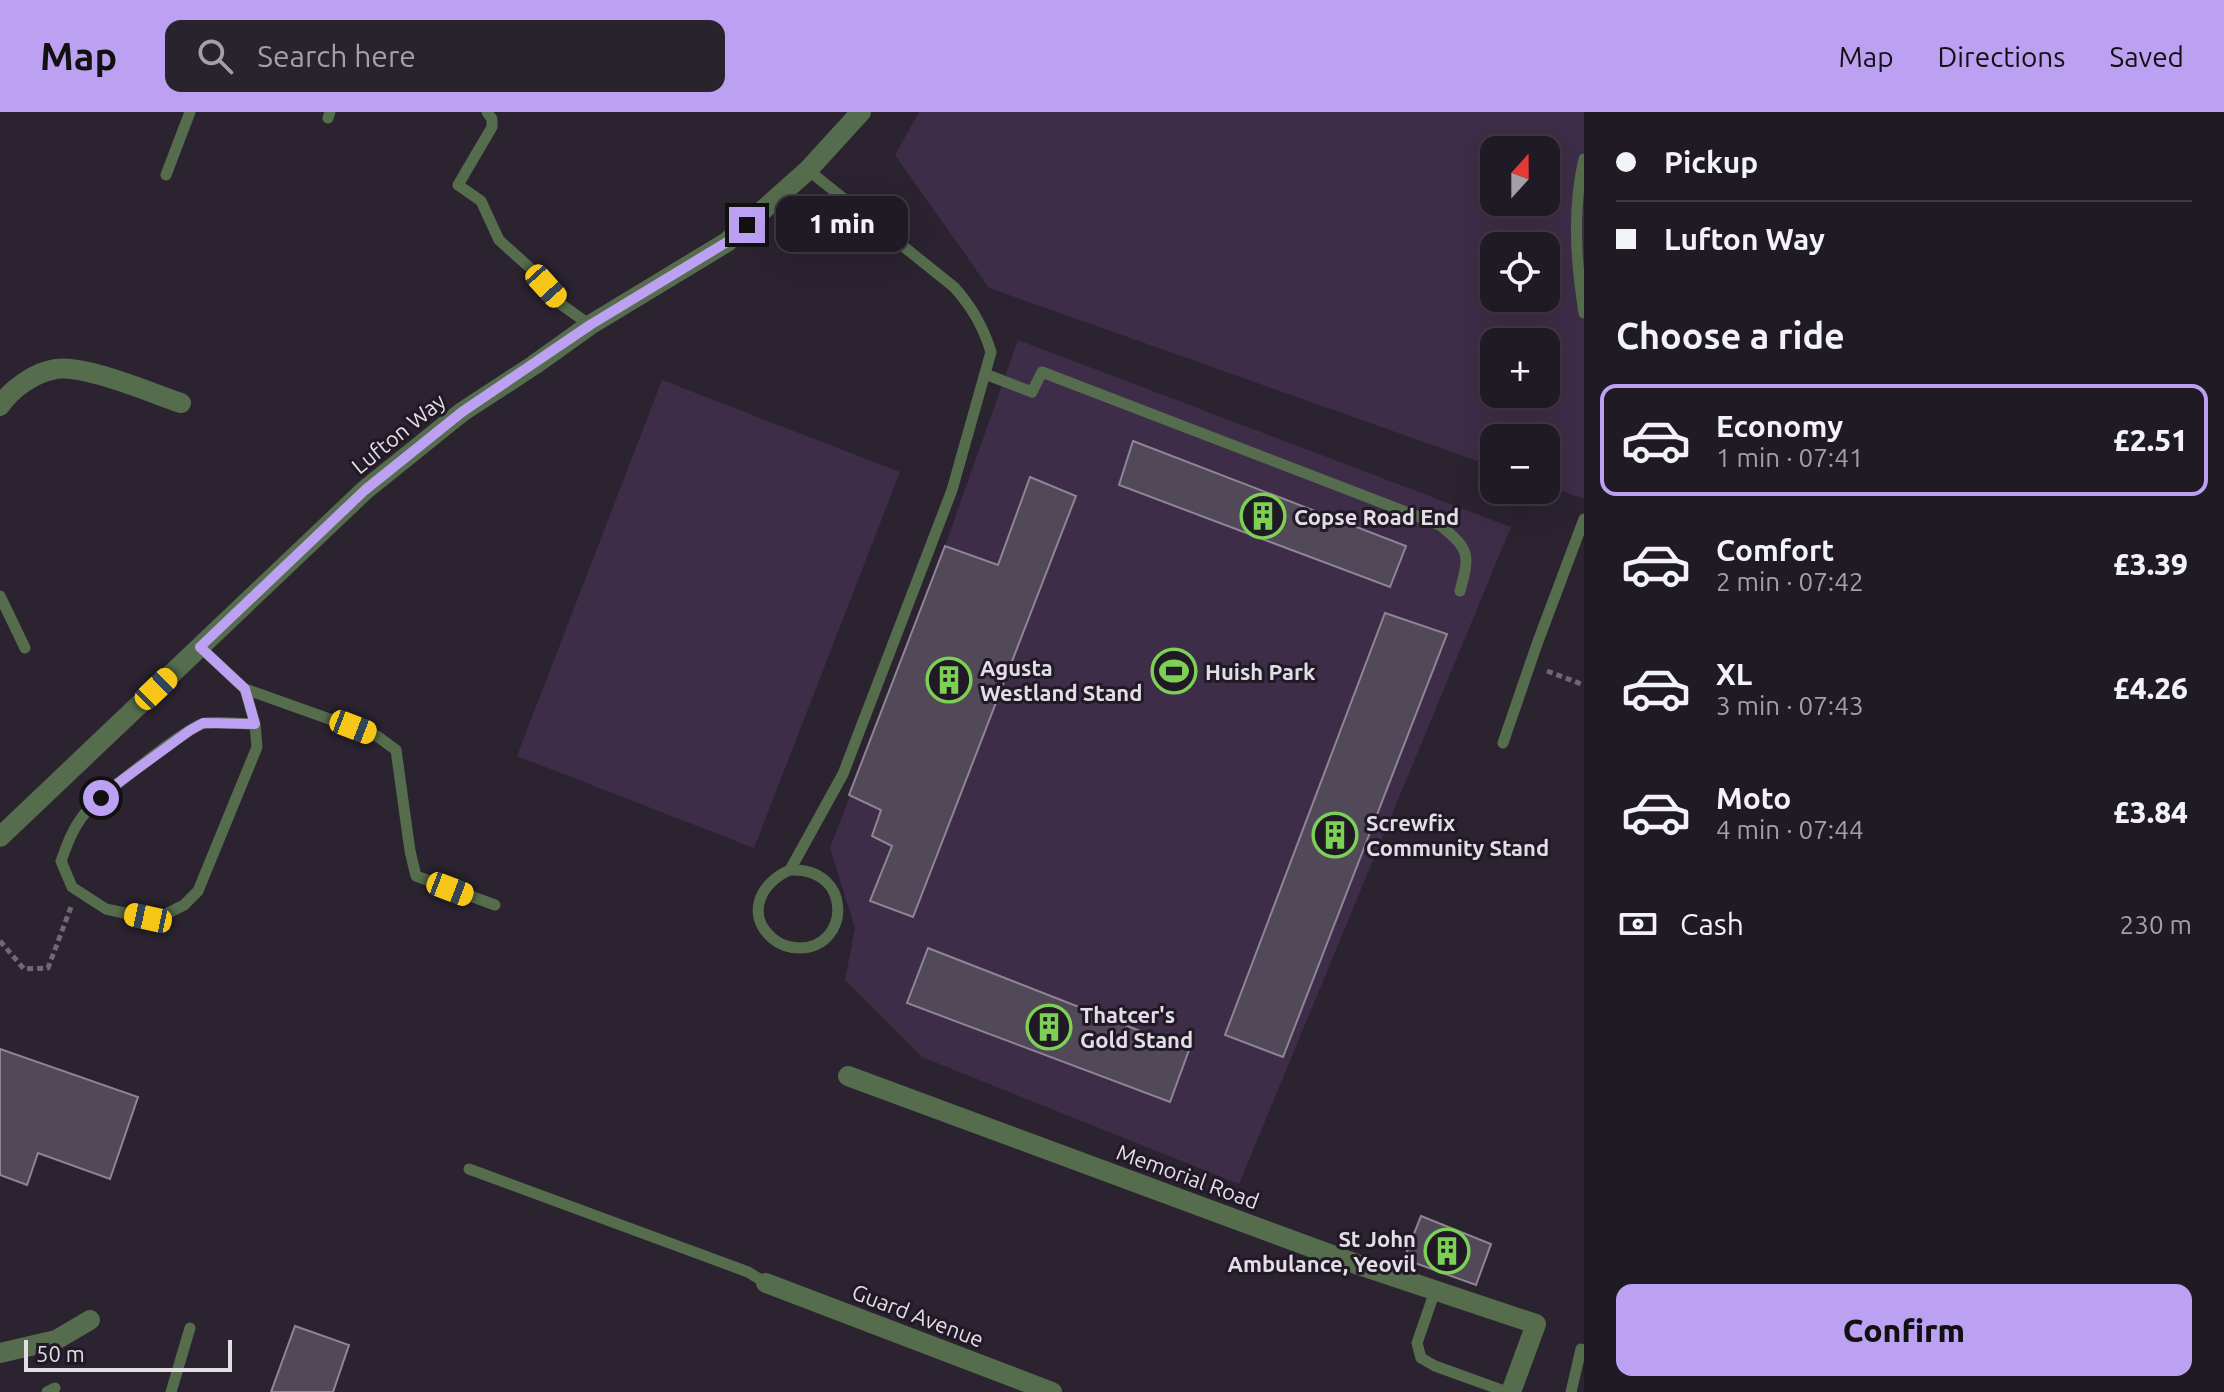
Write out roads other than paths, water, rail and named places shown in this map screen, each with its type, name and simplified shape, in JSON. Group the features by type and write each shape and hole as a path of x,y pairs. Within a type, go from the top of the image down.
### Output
{"street":[{"name":"Lufton Way","path":"0,837 365,490 462,412 590,325 727,242 808,170 861,112"},
{"path":"0,406 8,394 34,377 54,369 80,369 181,403"},
{"name":"Memorial Road","path":"848,1076 1359,1265 1536,1324 1509,1392"},
{"name":"Guard Avenue","path":"766,1283 1052,1392"},
{"path":"0,1353 56,1340 90,1320"}],"lane":[{"path":"166,175 190,112"},
{"path":"487,112 492,119 492,127 458,185 481,201 499,240 529,267 562,305 590,325"},
{"path":"1584,159 1578,184 1576,230 1584,313"},
{"path":"790,870 815,873 826,880 838,902 834,927 827,937 805,948 791,948 768,935 761,923 761,896 767,884 790,870 843,774 952,490 991,352 971,306 954,287 808,170"},
{"path":"985,374 1032,392 1042,372 1440,525 1461,542 1467,564 1460,591"},
{"path":"1503,743 1584,519"},
{"path":"0,596 25,648"},
{"path":"200,647 245,689 377,736 396,750 416,876 495,905"},
{"path":"245,689 255,724 257,747 198,891 184,905 148,918 106,909 72,887 61,861 72,832 84,813 118,783 203,723 255,724"},
{"path":"469,1169 748,1272 766,1283"},
{"path":"1435,1291 1417,1343 1421,1358 1435,1366 1509,1392"},
{"path":"171,1392 190,1328"},
{"path":"1571,1392 1581,1349"}],"place":[{"name":"Copse Road End","path":"1263,516"},
{"name":"Huish Park","path":"1174,671"},
{"name":"Agusta Westland Stand","path":"949,680"},
{"name":"Screwfix Community Stand","path":"1335,835"},
{"name":"Thatcer's Gold Stand","path":"1049,1027"},
{"name":"St John Ambulance, Yeovil","path":"1447,1251"}]}
